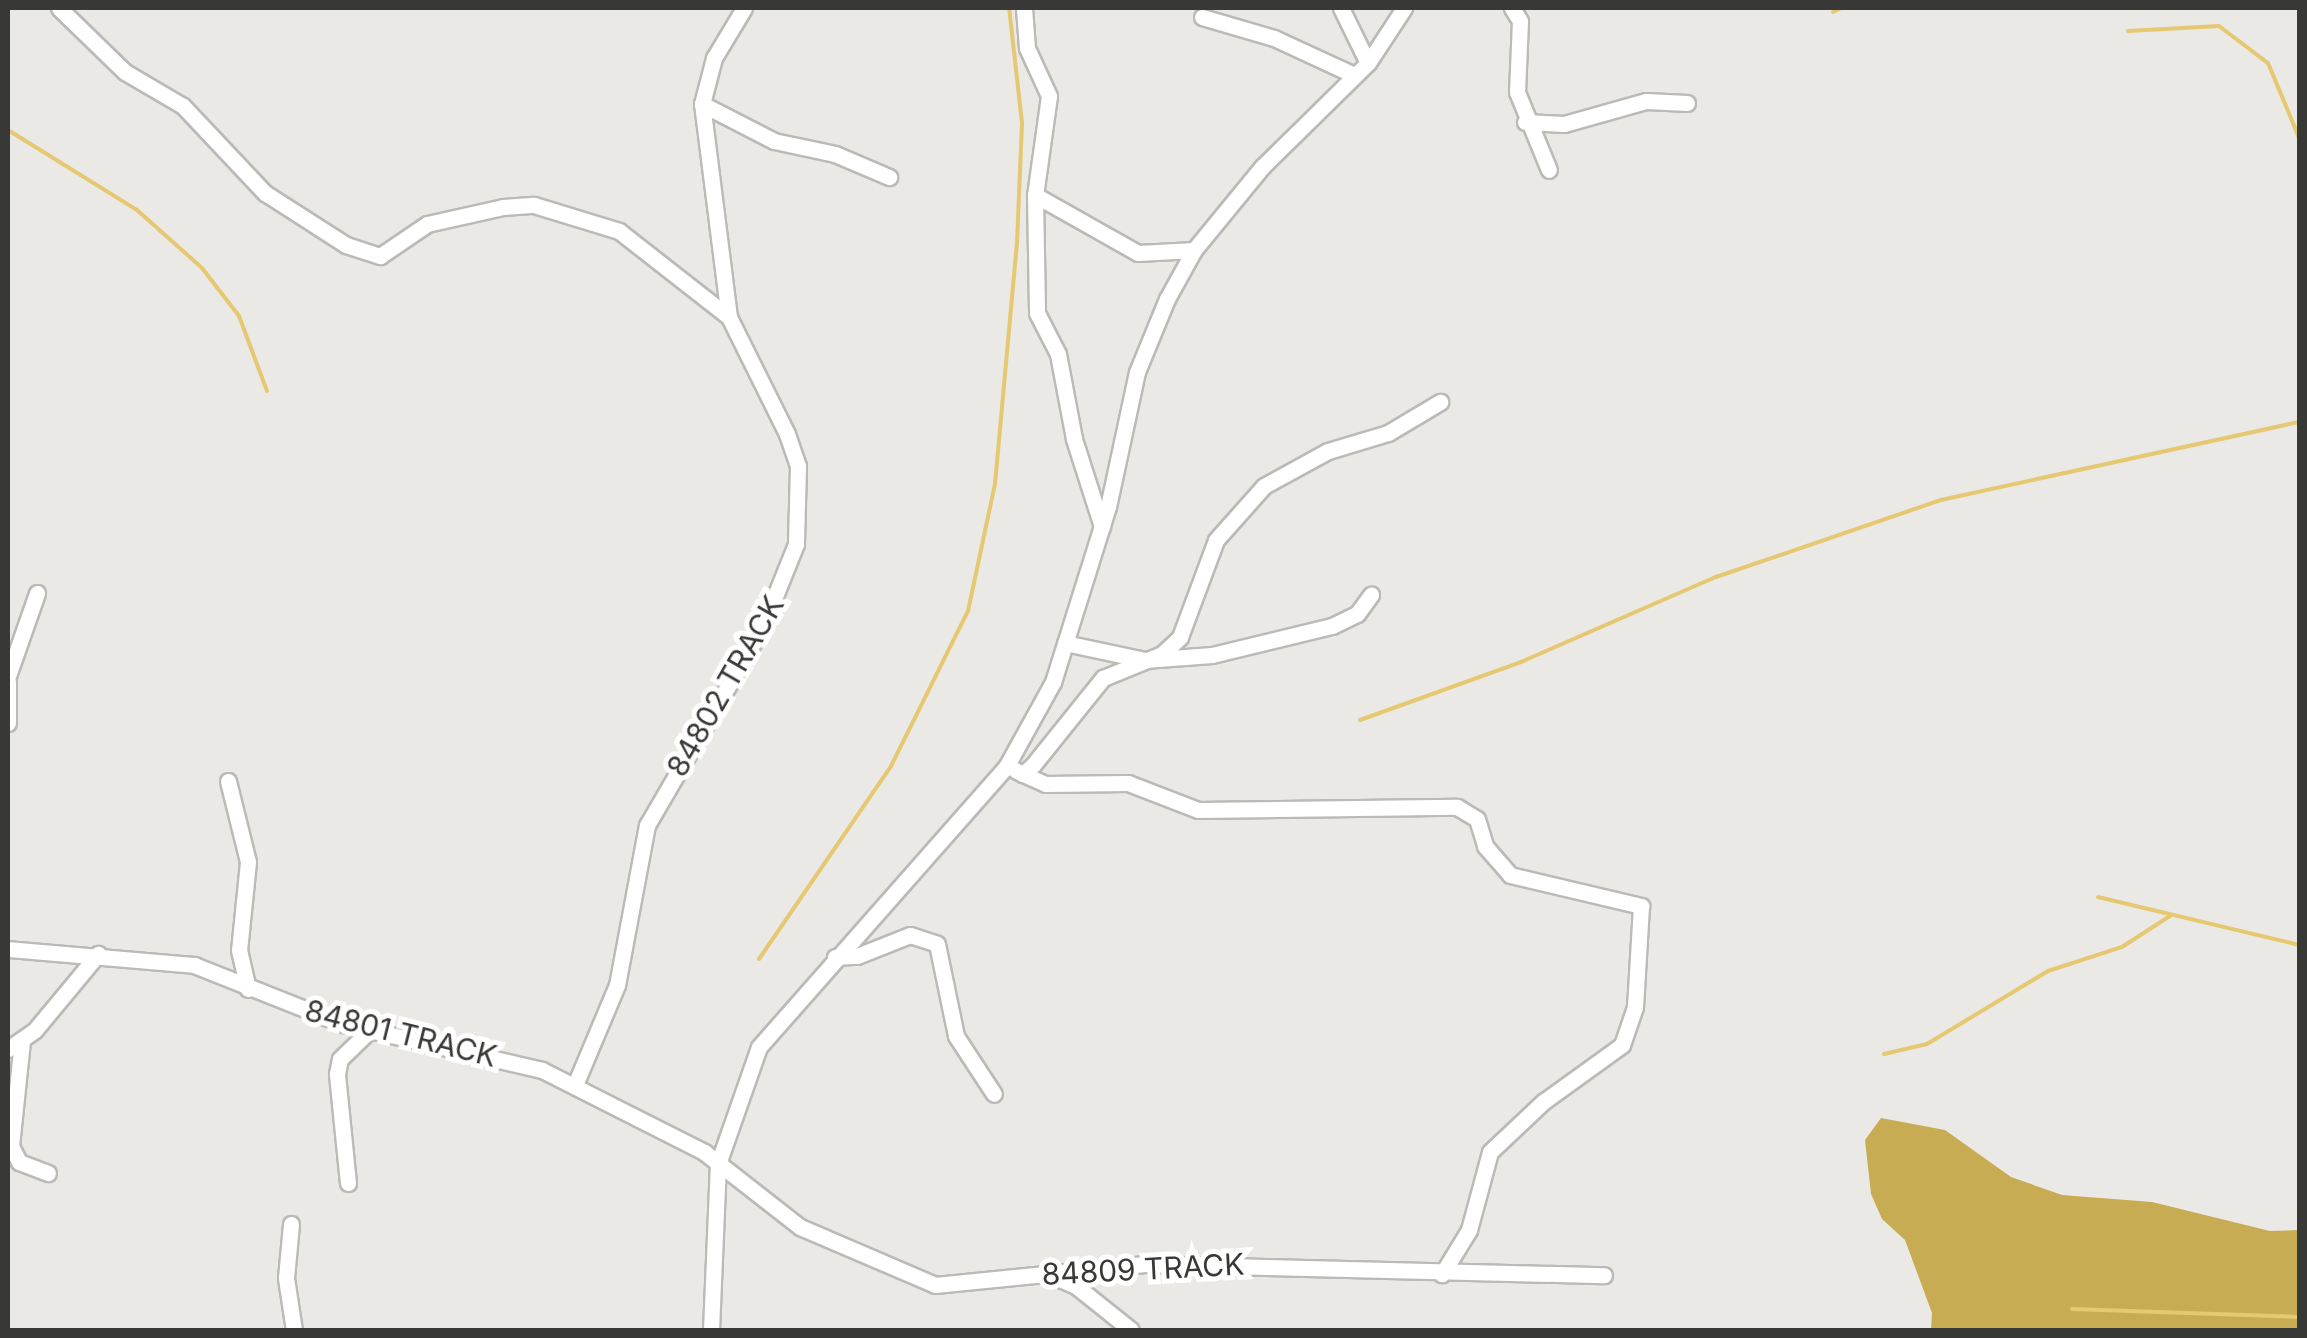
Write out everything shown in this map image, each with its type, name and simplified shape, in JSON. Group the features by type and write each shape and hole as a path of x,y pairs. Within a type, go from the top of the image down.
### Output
{"street":[{"name":"84802 TRACK","path":"60,8 125,72 183,106 266,193 346,245 380,256 427,224 534,205 619,231 729,318 798,466 796,544 763,626 647,825 614,995 575,1084"},
{"path":"729,318 702,104 714,58 744,8"},
{"path":"1024,8 1027,48 1048,96 1035,195 1037,314 1058,354 1074,439 1102,527"},
{"path":"1341,8 1368,63"},
{"path":"711,1330 718,1164 759,1047 1006,767 1054,682 1102,527 1136,372 1151,328 1194,250 1262,167 1368,63 1404,8"},
{"path":"1512,8 1520,22 1517,92 1525,122 1550,170"},
{"path":"1202,17 1274,38 1354,75"},
{"path":"1525,122 1564,124 1646,102 1687,104"},
{"path":"702,104 774,140 835,154 889,177"},
{"path":"1035,195 1138,253 1194,250"},
{"path":"692,286 724,280"},
{"path":"1023,774 1103,678 1145,660 1180,637 1216,540 1247,502 1285,473 1328,451 1388,433 1440,402"},
{"path":"8,723 8,679 38,593"},
{"path":"1065,643 1145,660 1293,638 1346,620 1371,595"},
{"path":"1006,767 1045,784 1128,783 1198,810 1457,807 1476,819 1485,846 1510,875 1641,906 1635,1007 1622,1045 1543,1102 1490,1152 1469,1230 1442,1274"},
{"path":"228,781 248,862 238,950 248,989"},
{"path":"835,957 857,956 910,935 937,944 956,1036 994,1094"},
{"name":"84801 TRACK","path":"8,949 98,954 194,966 248,989 371,1030 492,1054 575,1084 718,1164"},
{"path":"48,1173 20,1162 12,1146 15,1045 98,954"},
{"path":"348,1183 337,1074 340,1058 371,1030"},
{"name":"84809 TRACK","path":"718,1164 800,1227 934,1285 1044,1272 1213,1262 1442,1274 1604,1275"},
{"path":"291,1224 286,1278 294,1330"},
{"path":"1044,1272 1076,1286 1131,1330"}],"shaded area":[{"path":"1881,1118 1945,1130 2011,1177 2062,1195 2152,1202 2270,1231 2299,1230 2299,1330 1931,1330 1932,1313 1905,1240 1882,1219 1871,1194 1865,1140"}],"waterway":[{"path":"759,959 891,766 968,611 995,484 1017,243 1022,123 1009,8"},
{"path":"1833,12 1841,8"},
{"path":"2128,31 2219,26 2268,63 2300,140"},
{"path":"8,130 137,210 202,268 239,316 267,391"},
{"path":"1360,720 1521,662 1716,577 1941,500 2300,422"},
{"path":"2098,897 2300,945"},
{"path":"1884,1054 1927,1044 2048,971 2122,947 2170,916"},
{"path":"2072,1309 2300,1317"}]}
